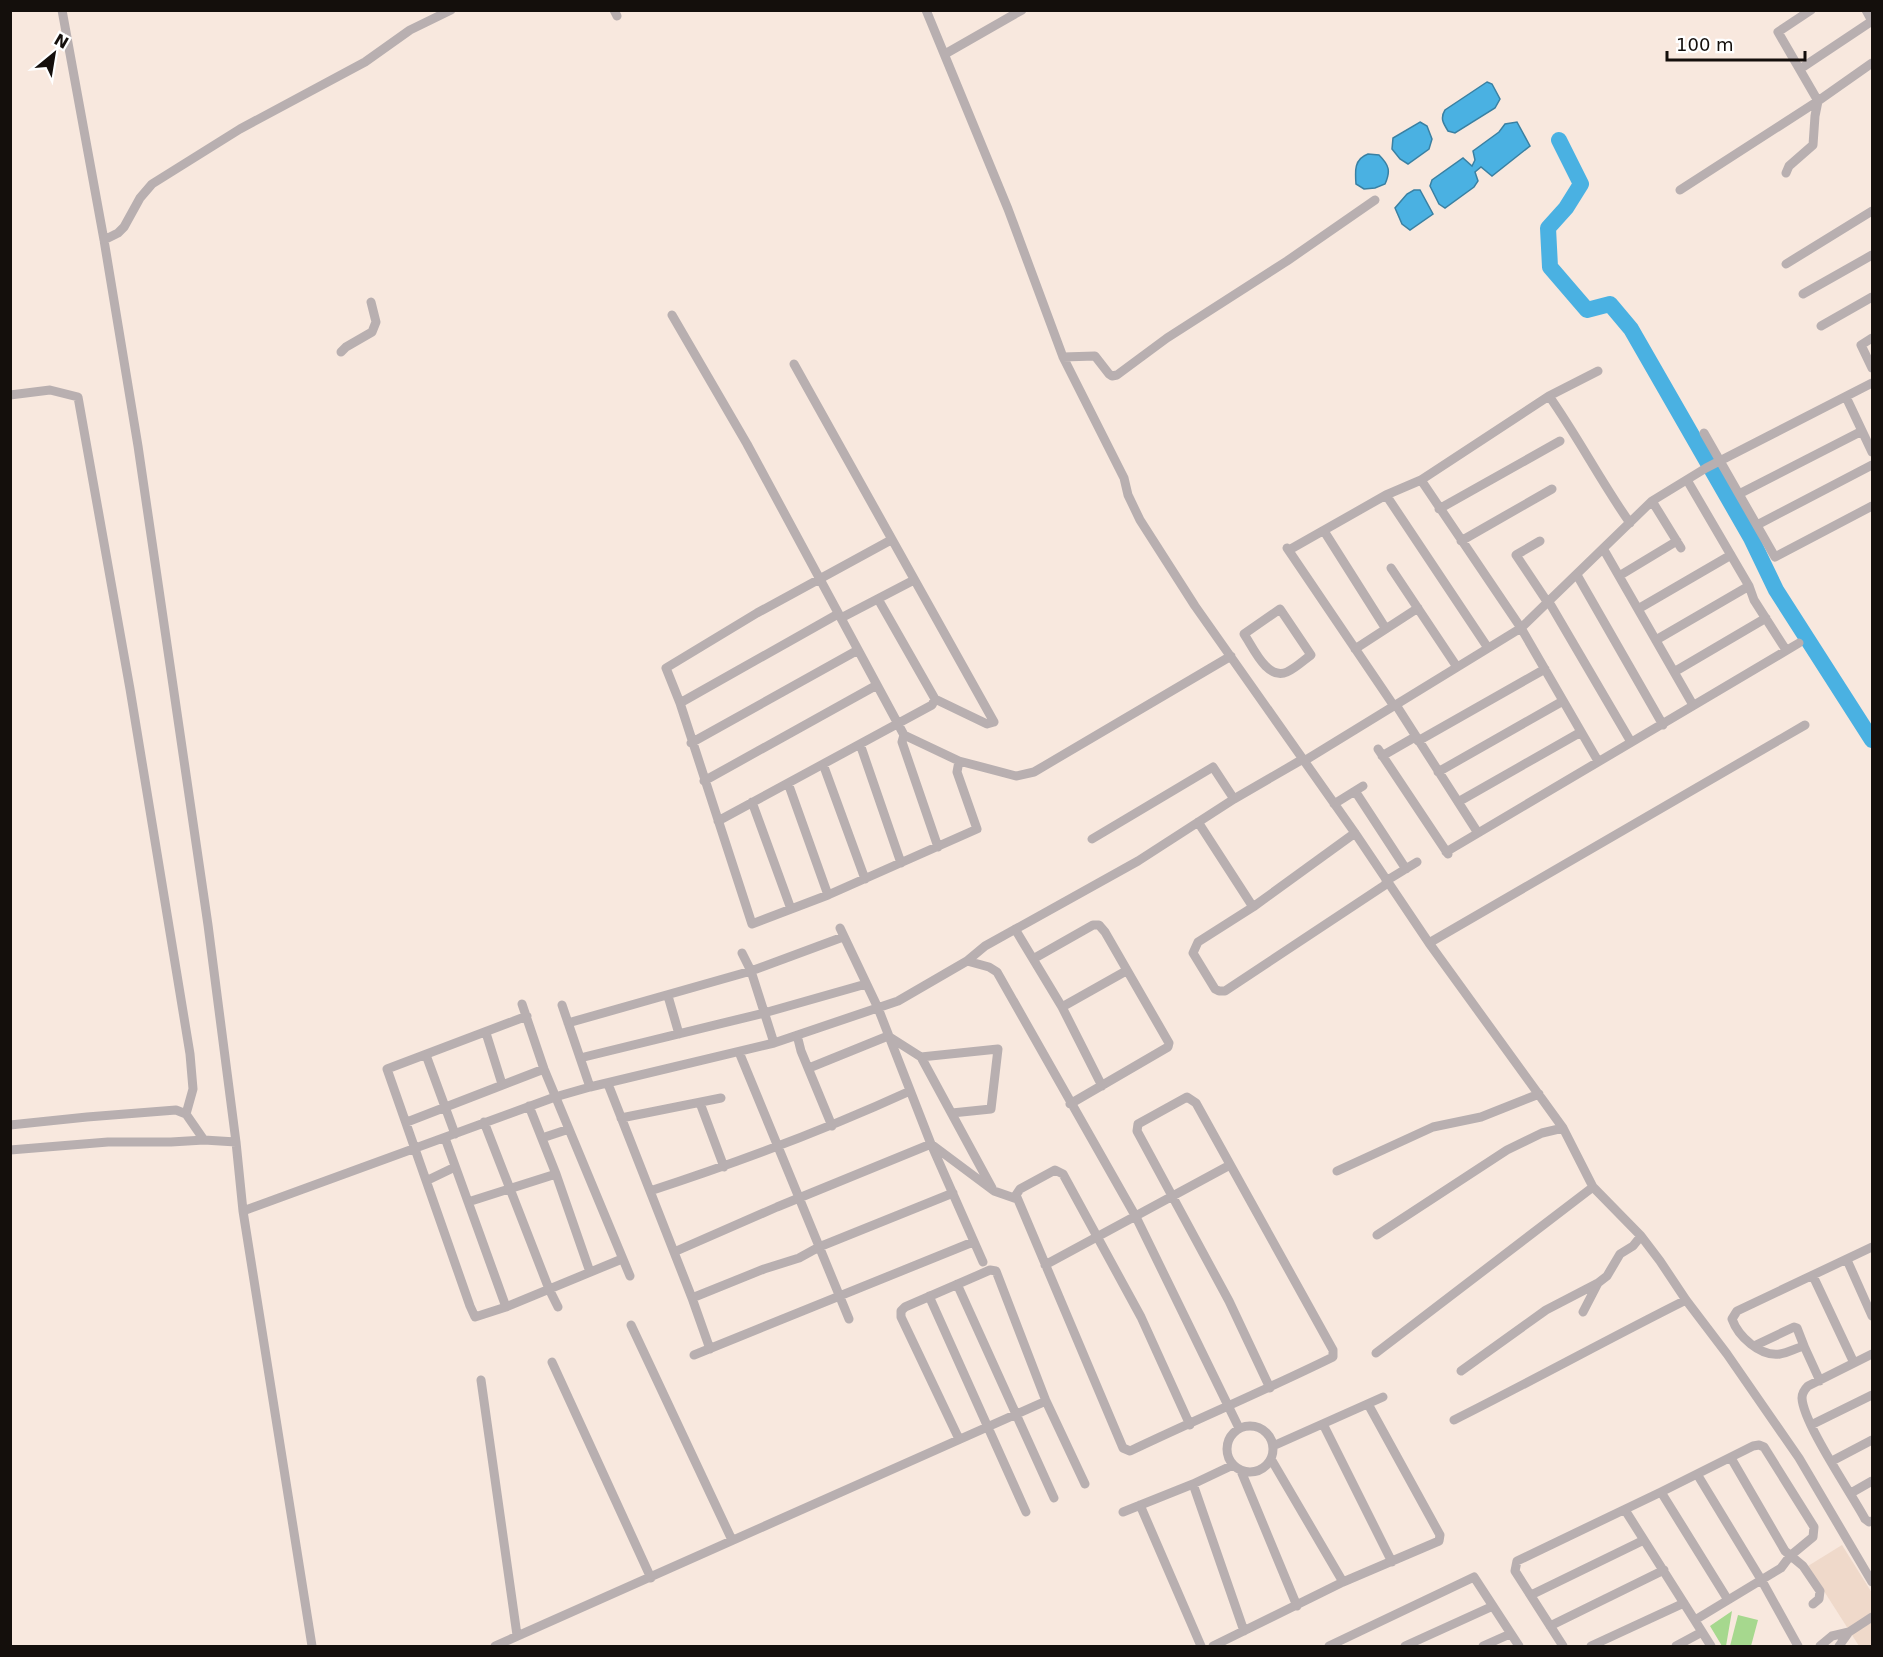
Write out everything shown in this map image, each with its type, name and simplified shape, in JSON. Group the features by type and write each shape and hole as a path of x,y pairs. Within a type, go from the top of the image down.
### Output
{"street":[{"path":"62,10 104,240 172,676 210,940 243,1211 312,1647"},
{"path":"104,240 124,227 140,198 152,184 240,129 283,108 365,62 410,30 451,10"},
{"path":"926,10 1008,210 1063,357 1124,478 1128,495 1140,520 1195,606 1335,804 1429,944 1563,1128 1593,1187 1641,1236 1799,1458 1872,1582"},
{"path":"945,54 1022,10"},
{"path":"1786,173 1789,166 1813,145 1818,100 1778,32 1811,10"},
{"path":"1800,69 1872,21 1866,10"},
{"path":"1680,190 1872,63"},
{"path":"1063,357 1095,356 1109,374 1117,375 1167,338 1287,261 1375,200"},
{"path":"1786,264 1872,211"},
{"path":"1803,294 1872,255"},
{"path":"1821,326 1872,297"},
{"path":"341,352 372,332 376,322 371,302"},
{"path":"672,315 747,444 904,735 959,761 1016,776 1034,772 1231,656"},
{"path":"1872,338 1861,345 1872,368"},
{"path":"794,364 994,722 987,724 935,699 878,599"},
{"path":"1478,833 1288,549 1386,495 1421,480 1549,396 1598,371"},
{"path":"243,1211 555,1097 774,1043 913,994 967,961 985,946 1138,861 1234,799 1395,706 1521,628 1653,501 1706,468 1872,384"},
{"path":"10,395 50,390 78,397 130,689 190,1054 193,1089 186,1114"},
{"path":"1549,396 1573,430 1603,483 1630,523"},
{"path":"1846,397 1872,452"},
{"path":"1739,494 1862,430"},
{"path":"1704,433 1718,462 1775,556 1872,506"},
{"path":"1438,509 1560,441"},
{"path":"1757,525 1872,465"},
{"path":"1421,480 1438,509 1521,628 1598,761"},
{"path":"1687,480 1749,586 1754,600 1786,651"},
{"path":"1461,541 1552,489"},
{"path":"1386,495 1488,648"},
{"path":"1619,576 1679,545 1653,501"},
{"path":"1324,531 1386,628"},
{"path":"891,540 757,613 666,668 680,704 752,924 828,895 976,829 957,772 959,761"},
{"path":"1540,541 1516,555 1548,602 1631,742"},
{"path":"1604,550 1693,705"},
{"path":"1638,609 1731,555"},
{"path":"1391,568 1457,667"},
{"path":"1577,575 1662,724"},
{"path":"680,704 840,616 914,580"},
{"path":"1656,640 1749,586"},
{"path":"1355,649 1418,608"},
{"path":"1280,609 1311,655 1285,673 1276,673 1267,668 1244,634 1280,609"},
{"path":"1674,672 1766,618"},
{"path":"1545,669 1417,739 1380,753 1448,853 1598,761 1799,643"},
{"path":"692,743 858,650"},
{"path":"704,781 877,685"},
{"path":"718,821 932,705 935,699"},
{"path":"1438,772 1563,701"},
{"path":"1429,944 1805,725"},
{"path":"1458,802 1581,732"},
{"path":"904,735 902,742 938,847"},
{"path":"860,744 901,864"},
{"path":"823,764 865,879"},
{"path":"1092,840 1213,767 1234,799"},
{"path":"788,783 828,895"},
{"path":"1335,804 1359,789 1406,869"},
{"path":"752,802 792,909"},
{"path":"1198,822 1253,907"},
{"path":"1355,833 1253,907 1198,942 1193,954 1215,989 1225,991 1417,862"},
{"path":"1033,959 1093,925 1099,925 1170,1043 1168,1047 1070,1104"},
{"path":"1015,929 1062,1007 1102,1086"},
{"path":"568,1023 751,971 842,932 878,1008 931,1144 983,1262"},
{"path":"742,953 751,971 774,1043"},
{"path":"967,961 998,972 1070,1104 1136,1217 1239,1428"},
{"path":"1062,1007 1126,971"},
{"path":"580,1058 764,1013 867,984"},
{"path":"668,996 679,1034"},
{"path":"522,1004 555,1097 630,1276"},
{"path":"562,1005 590,1087"},
{"path":"526,1016 387,1069 475,1317 506,1307 622,1259"},
{"path":"486,1033 502,1084"},
{"path":"797,1035 801,1051 832,1126"},
{"path":"888,1036 921,1057 994,1191"},
{"path":"809,1068 888,1036"},
{"path":"921,1057 998,1049 992,1109 952,1113"},
{"path":"739,1052 849,1319"},
{"path":"426,1055 446,1107 455,1167 506,1307"},
{"path":"407,1122 544,1069"},
{"path":"608,1084 710,1349"},
{"path":"650,1191 779,1147 910,1091"},
{"path":"1337,1171 1433,1128 1481,1117 1539,1094"},
{"path":"1190,1425 1141,1317 1061,1172 1055,1170 1020,1189 1016,1195 1123,1448 1130,1451 1190,1425 1270,1388 1333,1357 1333,1350 1196,1103 1187,1097 1138,1124 1137,1131 1229,1301 1270,1388"},
{"path":"621,1118 721,1098"},
{"path":"700,1103 724,1167"},
{"path":"529,1106 556,1174 590,1272"},
{"path":"10,1125 176,1110 186,1114 204,1140"},
{"path":"484,1122 558,1307"},
{"path":"1377,1235 1507,1150 1542,1133 1563,1128"},
{"path":"542,1138 569,1129"},
{"path":"10,1150 108,1143 204,1140 236,1142"},
{"path":"931,1144 994,1191 1017,1199"},
{"path":"674,1252 931,1144"},
{"path":"1045,1265 1230,1165"},
{"path":"428,1180 455,1167"},
{"path":"468,1202 556,1174"},
{"path":"1376,1353 1593,1187"},
{"path":"692,1298 764,1269 799,1258 819,1247 953,1193"},
{"path":"1461,1371 1546,1310 1598,1283 1607,1276 1620,1254 1633,1246 1641,1236"},
{"path":"694,1355 973,1242"},
{"path":"1804,1346 1780,1354 1767,1354 1736,1330 1732,1319 1737,1311 1872,1248"},
{"path":"1846,1260 1872,1316"},
{"path":"959,1439 901,1317 901,1311 905,1307 990,1270 996,1271 1046,1401 1085,1484"},
{"path":"1813,1275 1854,1363"},
{"path":"1583,1312 1598,1283"},
{"path":"957,1284 1054,1498"},
{"path":"929,1296 1026,1512"},
{"path":"1454,1420 1686,1300"},
{"path":"631,1325 732,1540"},
{"path":"1754,1346 1794,1327 1797,1328 1820,1381"},
{"path":"1872,1354 1804,1391 1802,1398 1810,1425 1865,1519 1872,1521"},
{"path":"552,1362 651,1578"},
{"path":"481,1380 517,1635"},
{"path":"1810,1425 1872,1395"},
{"path":"1273,1446 1383,1397"},
{"path":"495,1647 517,1635 651,1578 1046,1401"},
{"path":"1213,1647 1343,1582 1439,1541 1440,1535 1368,1404"},
{"path":"1323,1424 1392,1562"},
{"path":"1123,1512 1237,1468 1255,1472 1261,1469 1271,1459 1273,1446 1266,1433 1260,1429 1253,1426 1239,1428 1233,1432 1227,1445 1227,1452 1237,1468 1297,1606"},
{"path":"1832,1461 1872,1440"},
{"path":"1563,1647 1515,1571 1517,1561 1759,1445 1764,1447 1814,1527 1813,1537 1790,1556 1781,1568 1695,1620"},
{"path":"1731,1458 1781,1545 1803,1566 1820,1591 1819,1599 1813,1604"},
{"path":"1271,1459 1343,1582"},
{"path":"1697,1474 1762,1581 1798,1647"},
{"path":"1851,1493 1872,1481"},
{"path":"1193,1484 1244,1630"},
{"path":"1661,1492 1728,1600"},
{"path":"1140,1505 1201,1647"},
{"path":"1625,1510 1712,1647"},
{"path":"1531,1595 1644,1540"},
{"path":"1550,1626 1664,1570"},
{"path":"1329,1647 1474,1577 1519,1647"},
{"path":"1591,1647 1684,1603"},
{"path":"1405,1647 1493,1606"},
{"path":"1820,1647 1832,1636 1849,1632 1872,1617"},
{"path":"1676,1647 1702,1632"},
{"path":"1839,1647 1849,1632"},
{"path":"1483,1647 1510,1634"}],"shaded area":[{"path":"1842,1545 1872,1593 1872,1646 1859,1646 1808,1566"}],"green space":[{"path":"1732,1611 1726,1646 1722,1646 1710,1626"},
{"path":"1738,1615 1758,1620 1751,1646 1730,1646"}],"water":[{"path":"1487,82 1492,84 1500,99 1495,108 1455,133 1448,131 1443,120 1445,110"},
{"path":"1420,122 1427,126 1432,139 1429,149 1408,164 1400,159 1392,149 1393,138"},
{"path":"1517,122 1530,146 1492,176 1481,167 1475,172 1478,181 1474,187 1445,208 1439,204 1430,186 1432,180 1463,158 1472,166 1475,160 1473,151 1499,132 1505,124"},
{"path":"1368,154 1379,155 1387,165 1388,175 1385,184 1364,189 1356,184 1356,170 1360,159"},
{"path":"1420,190 1433,214 1410,230 1402,224 1395,208 1407,194"}],"waterway":[{"path":"1559,140 1581,184 1566,208 1548,228 1550,267 1587,310 1610,304 1631,329 1751,538 1776,590 1872,740"}]}
